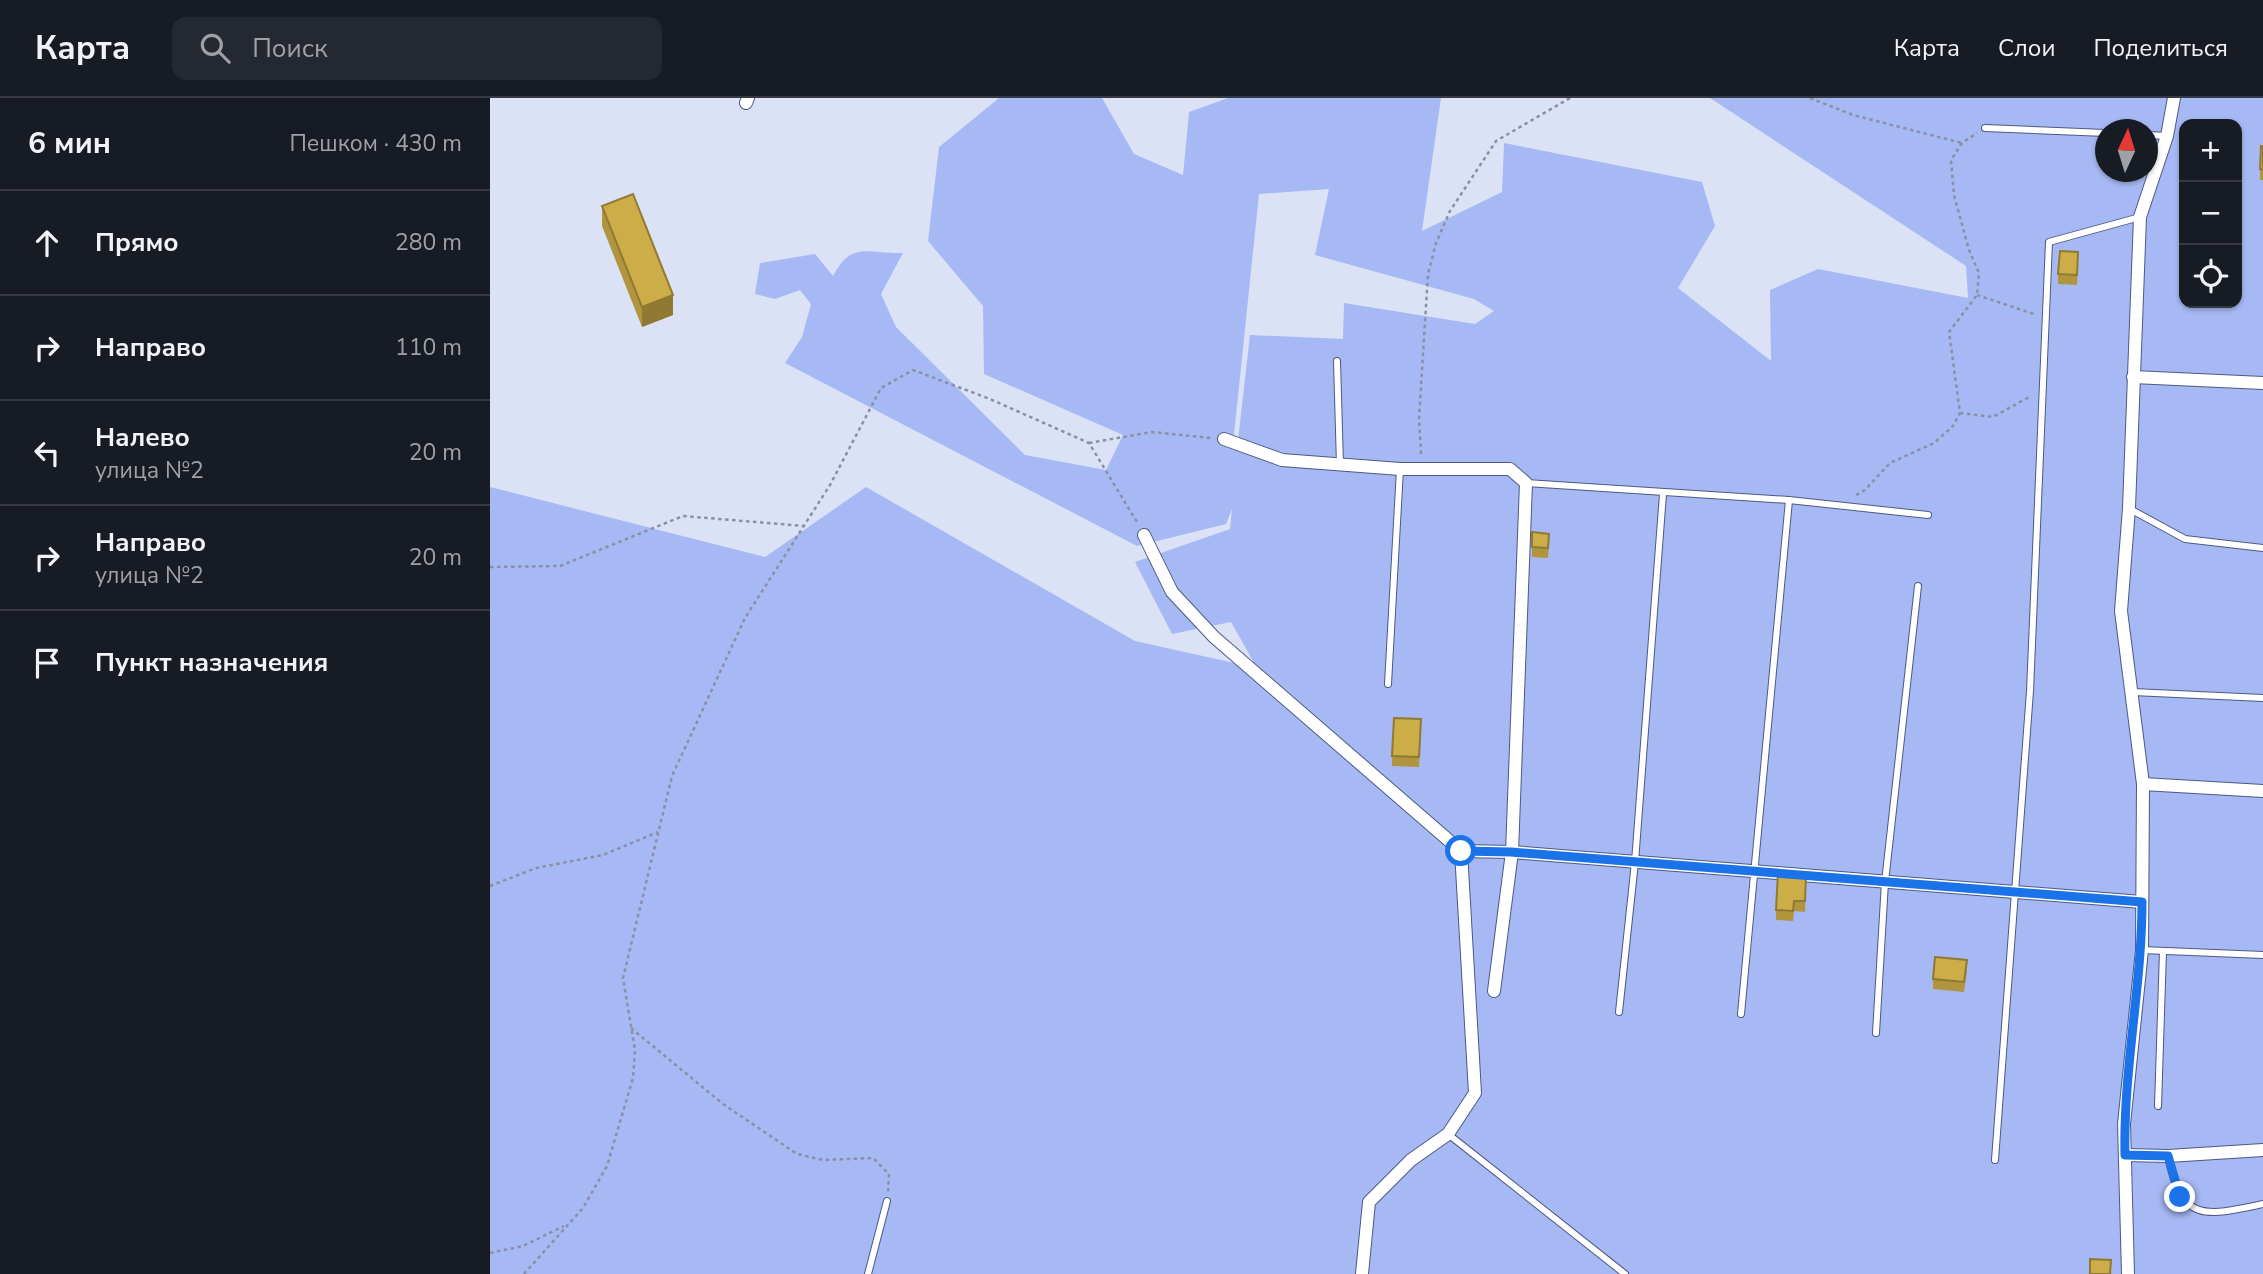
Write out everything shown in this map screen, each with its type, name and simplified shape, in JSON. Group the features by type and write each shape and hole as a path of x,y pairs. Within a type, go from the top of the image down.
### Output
{"street":[{"path":"2128,1274 2124,1125 2142,950 2143,784 2121,611 2129,508 2140,217 2167,136 2175,98"},
{"path":"2133,377 2263,383"},
{"path":"1224,439 1282,460 1400,470 1510,469 1526,483 1511,852 1494,991"},
{"path":"1144,535 1172,592 1214,637 1461,851 1511,852 2142,902"},
{"path":"2143,784 2263,792"},
{"path":"1362,1274 1369,1202 1411,1160 1448,1134 1475,1093 1461,851"},
{"path":"2125,1155 2168,1156 2263,1150"}],"lane":[{"path":"1984,128 2095,133"},
{"path":"2158,136 2167,136"},
{"path":"1996,1160 2030,691 2049,242 2140,217"},
{"path":"1337,361 1340,465"},
{"path":"1388,684 1400,470"},
{"path":"1526,483 1663,494 1789,500 1928,515"},
{"path":"1619,1012 1635,862 1663,494"},
{"path":"1741,1014 1789,500"},
{"path":"2129,508 2185,539 2263,548"},
{"path":"1875,1033 1885,882 1918,586"},
{"path":"2133,692 2263,698"},
{"path":"2142,950 2263,955"},
{"path":"2158,1106 2163,951"},
{"path":"1448,1134 1625,1274"},
{"path":"2168,1156 2173,1181 2180,1197 2189,1207 2221,1214 2263,1204"},
{"path":"868,1274 887,1201"}],"path":[{"path":"1422,468 1419,418 1424,320 1427,274 1436,243 1450,211 1496,141 1570,98"},
{"path":"1810,98 1853,115 1962,143"},
{"path":"1838,505 1865,490 1890,463 1934,443 1953,426 1959,413 1949,332 1977,295 1979,273 1969,250 1957,206 1951,160 1962,143 1984,128"},
{"path":"1977,295 2046,318"},
{"path":"524,1274 583,1208 607,1166 633,1078 635,1050 623,978 672,776 745,618 830,485 881,388 913,370 990,399 1090,443 1152,432 1224,439"},
{"path":"1959,413 1993,417 2043,389"},
{"path":"1090,443 1144,535"},
{"path":"490,567 560,566 683,516 804,526"},
{"path":"490,886 536,868 603,855 658,832"},
{"path":"631,1028 723,1104 797,1154 824,1160 873,1158 889,1174 887,1201"},
{"path":"490,1253 523,1246 567,1225"}],"shaded area":[{"path":"999,98 1102,98 1134,154 1183,175 1189,112 1228,98 1441,98 1422,231 1502,192 1504,143 1702,182 1715,226 1678,288 1771,361 1770,290 1818,269 1968,298 1966,266 1710,98 2263,98 2263,1274 490,1274 490,487 765,557 866,487 1135,641 1257,668 1231,622 1172,634 1135,562 1230,529 1232,509 1226,524 1137,546 785,363 802,337 811,304 800,290 775,299 755,294 760,263 815,254 833,276 847,257 854,253 903,253 881,294 896,327 1025,455 1106,470 1123,435 984,374 983,306 928,241 939,147","holes":["1329,189 1315,255 1474,299 1494,311 1475,324 1344,303 1343,339 1250,335 1238,440 1234,435 1259,194"]}],"building":[{"path":"2263,146 2263,170 2260,169"},
{"path":"633,194 673,295 642,307 602,206"},
{"path":"2060,251 2078,252 2077,275 2058,274"},
{"path":"1532,532 1549,534 1548,548 1532,547"},
{"path":"1394,718 1421,719 1419,757 1392,756"},
{"path":"1778,872 1806,874 1805,901 1794,901 1793,911 1776,910"},
{"path":"1935,957 1967,960 1964,982 1933,979"},
{"path":"2090,1259 2111,1260 2110,1274 2090,1274"}],"route":[{"path":"1461,851 1511,852 2142,902 2142,950 2124,1125 2125,1155 2136,1153 2168,1156 2173,1181 2180,1197"}]}
